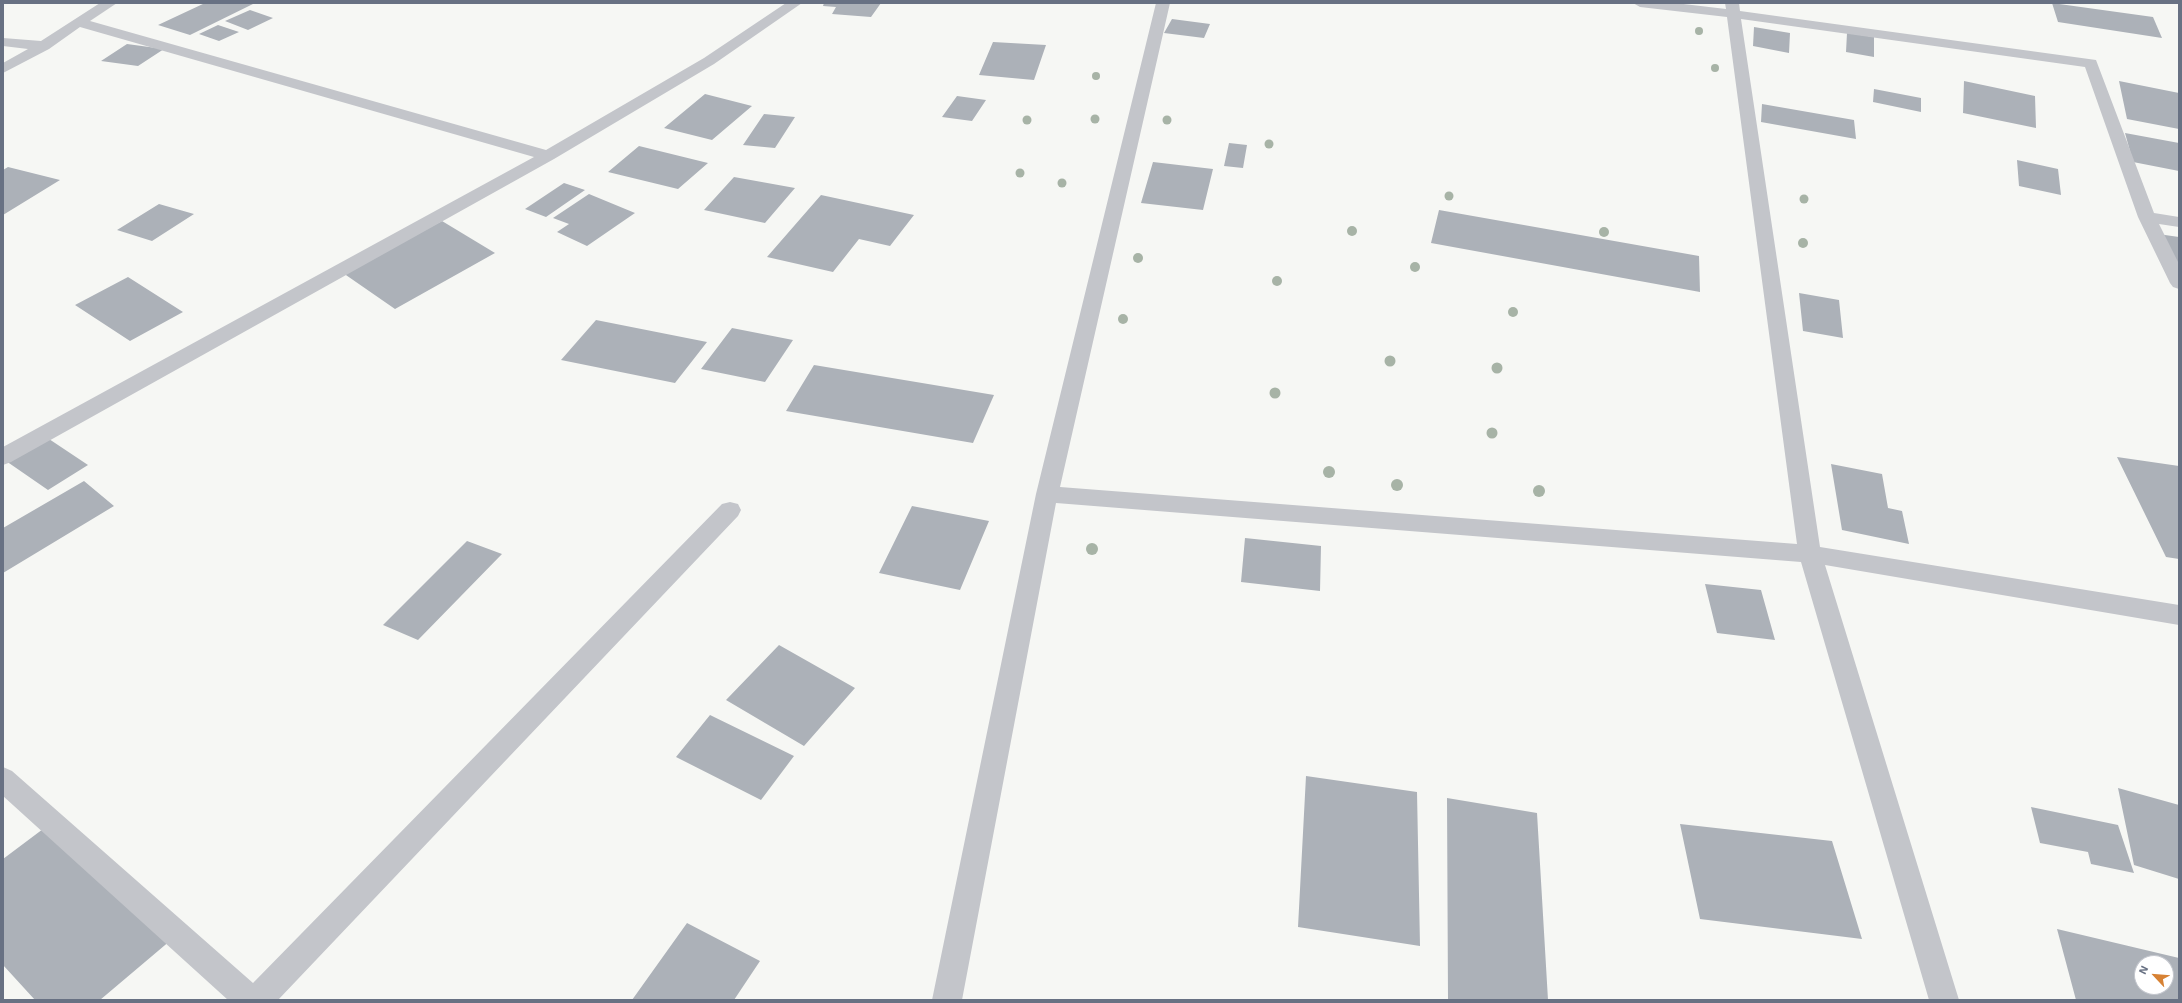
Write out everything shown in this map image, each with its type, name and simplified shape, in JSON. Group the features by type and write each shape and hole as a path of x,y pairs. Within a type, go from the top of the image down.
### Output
{"street":[{"path":"3,69 44,46 78,22 110,3"},
{"path":"3,457 548,156 709,61 796,3"},
{"path":"947,1000 1047,494 1162,3"},
{"path":"1640,3 1733,8 2091,62 2147,217 2179,283"},
{"path":"1733,8 1810,554 1944,1000"},
{"path":"78,22 548,156"},
{"path":"3,42 44,46"},
{"path":"2147,217 2179,222"},
{"path":"1047,494 1810,554 2179,615"},
{"path":"257,1000 730,510"},
{"path":"3,779 250,1000"}],"building":[{"path":"205,3 255,3 190,35 158,25"},
{"path":"824,3 881,3 871,17 832,14 836,7 823,6"},
{"path":"2052,3 2153,17 2162,38 2058,22"},
{"path":"250,10 273,18 248,30 225,21"},
{"path":"1172,19 1210,24 1204,38 1164,33"},
{"path":"218,25 239,32 219,41 199,34"},
{"path":"1754,27 1790,33 1789,53 1753,46"},
{"path":"1847,33 1874,37 1874,57 1846,52"},
{"path":"993,42 1046,45 1034,80 979,75"},
{"path":"127,44 164,49 138,66 101,61"},
{"path":"1964,81 2035,96 2036,128 1963,113"},
{"path":"2119,81 2179,93 2179,129 2127,119"},
{"path":"1874,89 1921,98 1921,112 1873,102"},
{"path":"705,94 752,106 712,140 664,128"},
{"path":"957,96 986,100 972,121 942,117"},
{"path":"1762,104 1854,120 1856,139 1761,122"},
{"path":"764,114 795,117 775,148 743,145"},
{"path":"2125,133 2179,143 2179,171 2133,162"},
{"path":"1229,143 1247,145 1243,168 1224,166"},
{"path":"639,146 708,163 678,189 608,172"},
{"path":"2017,160 2058,169 2061,195 2019,186"},
{"path":"1153,162 1213,169 1203,210 1141,203"},
{"path":"8,167 60,180 3,215 3,170"},
{"path":"734,177 795,188 765,223 704,210"},
{"path":"564,183 585,190 546,217 525,209"},
{"path":"589,194 635,213 587,246 557,232 569,224 553,218"},
{"path":"821,195 914,215 890,246 859,239 833,272 767,257"},
{"path":"159,204 194,214 152,241 117,230"},
{"path":"1439,210 1699,256 1700,292 1431,243"},
{"path":"442,221 495,253 395,309 343,273"},
{"path":"2158,234 2179,237 2179,263 2170,261"},
{"path":"128,277 183,312 130,341 75,305"},
{"path":"1799,293 1839,300 1843,338 1803,331"},
{"path":"596,320 707,342 675,383 561,360"},
{"path":"732,328 793,340 765,382 701,369"},
{"path":"814,365 994,395 973,443 786,411"},
{"path":"46,437 88,465 48,490 6,461"},
{"path":"2117,457 2179,466 2179,559 2166,557"},
{"path":"1831,464 1882,474 1888,508 1902,511 1909,544 1842,530"},
{"path":"84,481 114,506 3,573 3,528"},
{"path":"912,506 989,521 960,590 879,573"},
{"path":"1245,538 1321,546 1320,591 1241,582"},
{"path":"467,541 502,554 418,640 383,625"},
{"path":"1705,584 1761,590 1775,640 1717,633"},
{"path":"779,645 855,688 804,746 726,700"},
{"path":"710,715 794,756 761,800 676,757"},
{"path":"1306,776 1417,792 1420,946 1298,927"},
{"path":"2118,788 2179,805 2179,879 2134,865"},
{"path":"1447,798 1537,813 1548,1000 1448,1000"},
{"path":"2031,807 2118,825 2134,873 2091,864 2088,852 2040,843"},
{"path":"51,823 171,940 100,1000 35,1000 3,965 3,859"},
{"path":"1680,824 1832,841 1862,939 1700,919"},
{"path":"687,923 760,961 734,1000 632,1000"},
{"path":"2057,929 2166,955 2134,955 2134,995 2174,995 2174,957 2179,958 2179,1000 2076,1000"}]}
